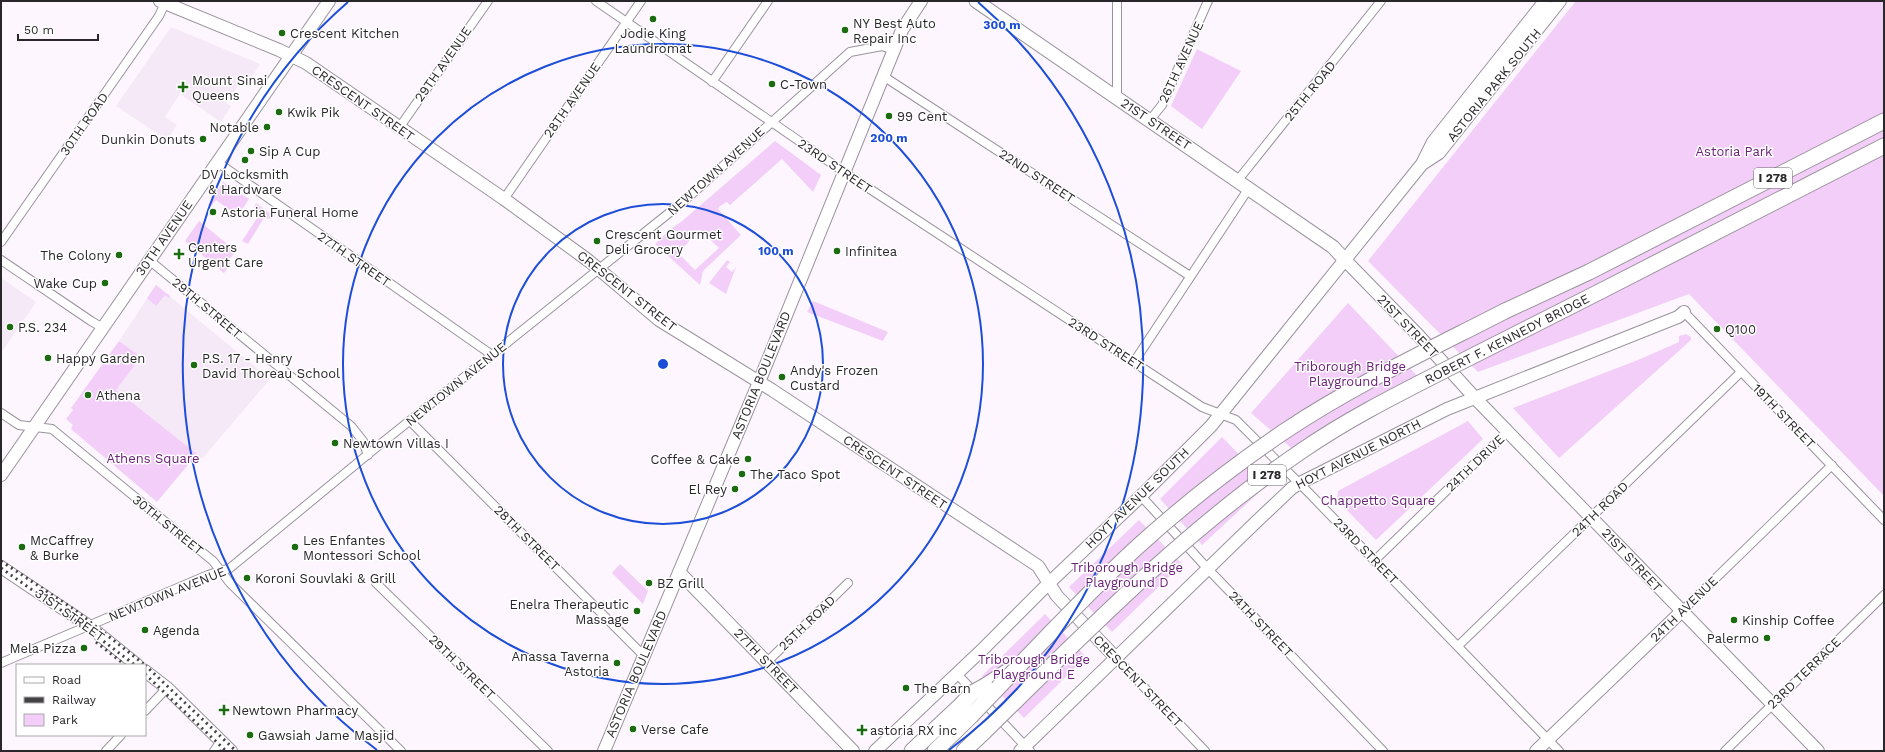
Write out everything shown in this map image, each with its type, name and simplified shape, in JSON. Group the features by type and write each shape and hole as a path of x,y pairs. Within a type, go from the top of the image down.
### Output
{"highway":[{"name":"ROBERT F. KENNEDY BRIDGE","path":"1026,660 1107,576 1164,524 1223,475 1285,431 1354,390 1477,326 1589,272 1884,121"},
{"name":"ROBERT F. KENNEDY BRIDGE","path":"964,751 1125,594 1185,539 1242,493 1304,449 1404,391 1884,146"},
{"path":"920,751 965,710 972,693 1026,660"},
{"name":"I 278","path":"935,751 965,710 1026,660"},
{"path":"912,751 965,710"}],"main road":[{"name":"21ST STREET","path":"976,1 1243,184 1333,247 1346,260"}],"street":[{"name":"30TH AVENUE","path":"1,476 329,1"},
{"name":"29TH AVENUE","path":"399,128 488,1"},
{"name":"23RD STREET","path":"596,1 844,172 1202,407 1236,420 1300,483 1559,751"},
{"name":"28TH AVENUE","path":"504,200 641,1"},
{"path":"712,82 768,1"},
{"name":"ASTORIA BOULEVARD","path":"604,751 759,382 902,30 921,1"},
{"path":"1117,1 1117,97"},
{"name":"26TH AVENUE","path":"1150,120 1162,105 1208,1"},
{"name":"25TH ROAD","path":"1134,362 1190,276 1243,184 1381,1"},
{"name":"ASTORIA PARK SOUTH","path":"1346,260 1422,164 1433,142 1545,1"},
{"name":"ASTORIA PARK SOUTH","path":"1422,164 1439,153 1560,1"},
{"name":"CRESCENT STREET","path":"162,2 306,63 504,200 600,269 659,320 759,382 1038,566 1057,596 1205,751"},
{"name":"30TH ROAD","path":"1,242 155,22 162,2"},
{"name":"NEWTOWN AVENUE","path":"1,663 208,575 230,568 410,421 684,202 850,52 882,46 894,50"},
{"name":"22ND STREET","path":"883,76 1190,276"},
{"name":"27TH STREET","path":"217,162 492,356"},
{"path":"1,260 90,322 103,328"},
{"name":"29TH STREET","path":"149,260 234,332 351,426 363,441 368,455"},
{"name":"21ST STREET","path":"1346,260 1419,336 1475,398 1818,751"},
{"name":"HOYT AVENUE SOUTH","path":"875,751 1141,496 1220,414 1346,260"},
{"name":"HOYT AVENUE NORTH","path":"1025,749 1116,658 1292,488 1447,408 1678,317 1684,312"},
{"name":"19TH STREET","path":"1684,312 1884,520"},
{"name":"24TH ROAD","path":"1458,646 1741,372"},
{"name":"30TH STREET","path":"1,413 19,425 52,430 212,561 220,572 401,751"},
{"name":"28TH STREET","path":"410,421 643,656"},
{"name":"24TH DRIVE","path":"1374,561 1508,431"},
{"name":"24TH AVENUE","path":"1536,751 1832,465"},
{"name":"24TH STREET","path":"1141,496 1208,569 1383,751"},
{"name":"31ST STREET","path":"1,568 89,626 136,664"},
{"name":"27TH STREET","path":"679,572 853,751"},
{"name":"25TH ROAD","path":"767,662 848,583"},
{"name":"29TH STREET","path":"376,584 548,751"},
{"name":"23RD TERRACE","path":"1724,751 1884,595"},
{"path":"146,672 167,688 217,746 231,751"},
{"path":"957,674 1025,749"},
{"path":"146,710 167,688"},
{"path":"106,751 120,736"}],"shaded area":[{"name":"Mount Sinai Queens","path":"171,27 260,64 249,81 244,77 226,103 231,106 221,122 180,94 165,117 177,125 167,140 116,106"},
{"name":"P.S. 234","path":"1,278 36,302 1,353"},
{"name":"P.S. 17 - Henry David Thoreau School","path":"156,285 270,379 202,459 116,390 141,357 119,341"}],"green space":[{"name":"Astoria Park","path":"1576,1 1884,1 1884,496 1689,294 1478,372 1368,261"},
{"path":"1197,49 1241,71 1202,129 1171,106"},
{"path":"775,141 821,175 813,192 782,159 730,205 727,202 720,206 718,209 741,235 703,271 700,285 655,244 669,230 681,222","holes":["700,230 719,248 695,270 678,253"]},
{"path":"223,182 249,199 238,216 216,200 211,206 208,205"},
{"path":"256,203 272,215 270,219 264,218 248,244 242,241 261,212 254,207"},
{"path":"199,221 236,251 228,261 231,263 224,273 185,241"},
{"path":"727,260 730,262 726,267 732,272 736,267 726,294 709,283"},
{"path":"156,285 170,296 169,298 165,295 156,306 147,298"},
{"path":"813,301 888,332 883,341 807,312"},
{"name":"Triborough Bridge Playground B","path":"1348,303 1428,387 1298,454 1251,413"},
{"path":"1686,334 1691,337 1691,340 1559,458 1513,408 1638,360 1679,342 1679,336"},
{"name":"Athens Square","path":"119,341 141,357 116,390 197,454 157,502 71,429 73,425 66,419 73,410 71,408"},
{"name":"Chappetto Square","path":"1468,421 1483,439 1376,540 1337,500 1338,491"},
{"path":"1222,437 1268,484 1202,545 1160,499"},
{"name":"Triborough Bridge Playground D","path":"1139,520 1182,564 1112,632 1069,587"},
{"path":"620,564 648,591 643,604 612,573"},
{"name":"Triborough Bridge Playground E","path":"1045,614 1086,657 1024,718 982,676"}],"railway":[{"path":"1,561 75,610 144,664"},
{"path":"1,568 82,625 134,664"},
{"path":"96,642 124,664"},
{"path":"146,666 236,751"},
{"path":"146,675 226,751"}],"place":[{"name":"Jodie King Laundromat","path":"653,19"},
{"name":"NY Best Auto Repair Inc","path":"845,30"},
{"name":"Crescent Kitchen","path":"282,33"},
{"name":"C-Town","path":"772,84"},
{"name":"Mount Sinai Queens","path":"183,87"},
{"name":"Kwik Pik","path":"279,112"},
{"name":"99 Cent","path":"889,116"},
{"name":"Notable","path":"267,127"},
{"name":"Dunkin Donuts","path":"203,139"},
{"name":"Sip A Cup","path":"251,151"},
{"name":"DV Locksmith & Hardware","path":"245,160"},
{"name":"Astoria Funeral Home","path":"213,212"},
{"name":"Crescent Gourmet Deli Grocery","path":"597,241"},
{"name":"Infinitea","path":"837,251"},
{"name":"Centers Urgent Care","path":"179,254"},
{"name":"The Colony","path":"119,255"},
{"name":"Wake Cup","path":"105,283"},
{"name":"P.S. 234","path":"10,327"},
{"name":"Q100","path":"1717,329"},
{"name":"Happy Garden","path":"48,358"},
{"name":"P.S. 17 - Henry David Thoreau School","path":"194,365"},
{"name":"Andy's Frozen Custard","path":"782,377"},
{"name":"Athena","path":"88,395"},
{"name":"Newtown Villas I","path":"335,443"},
{"name":"Coffee & Cake","path":"748,459"},
{"name":"The Taco Spot","path":"742,474"},
{"name":"El Rey","path":"735,489"},
{"name":"McCaffrey & Burke","path":"22,547"},
{"name":"Les Enfantes Montessori School","path":"295,547"},
{"name":"Koroni Souvlaki & Grill","path":"247,578"},
{"name":"BZ Grill","path":"649,583"},
{"name":"Enelra Therapeutic Massage","path":"637,611"},
{"name":"Kinship Coffee","path":"1734,620"},
{"name":"Agenda","path":"145,630"},
{"name":"Palermo","path":"1767,638"},
{"name":"Mela Pizza","path":"84,648"},
{"name":"Anassa Taverna Astoria","path":"617,663"},
{"name":"The Barn","path":"906,688"},
{"name":"Newtown Pharmacy","path":"224,710"},
{"name":"Verse Cafe","path":"633,729"},
{"name":"astoria RX inc","path":"862,730"},
{"name":"Gawsiah Jame Masjid","path":"250,735"}]}
